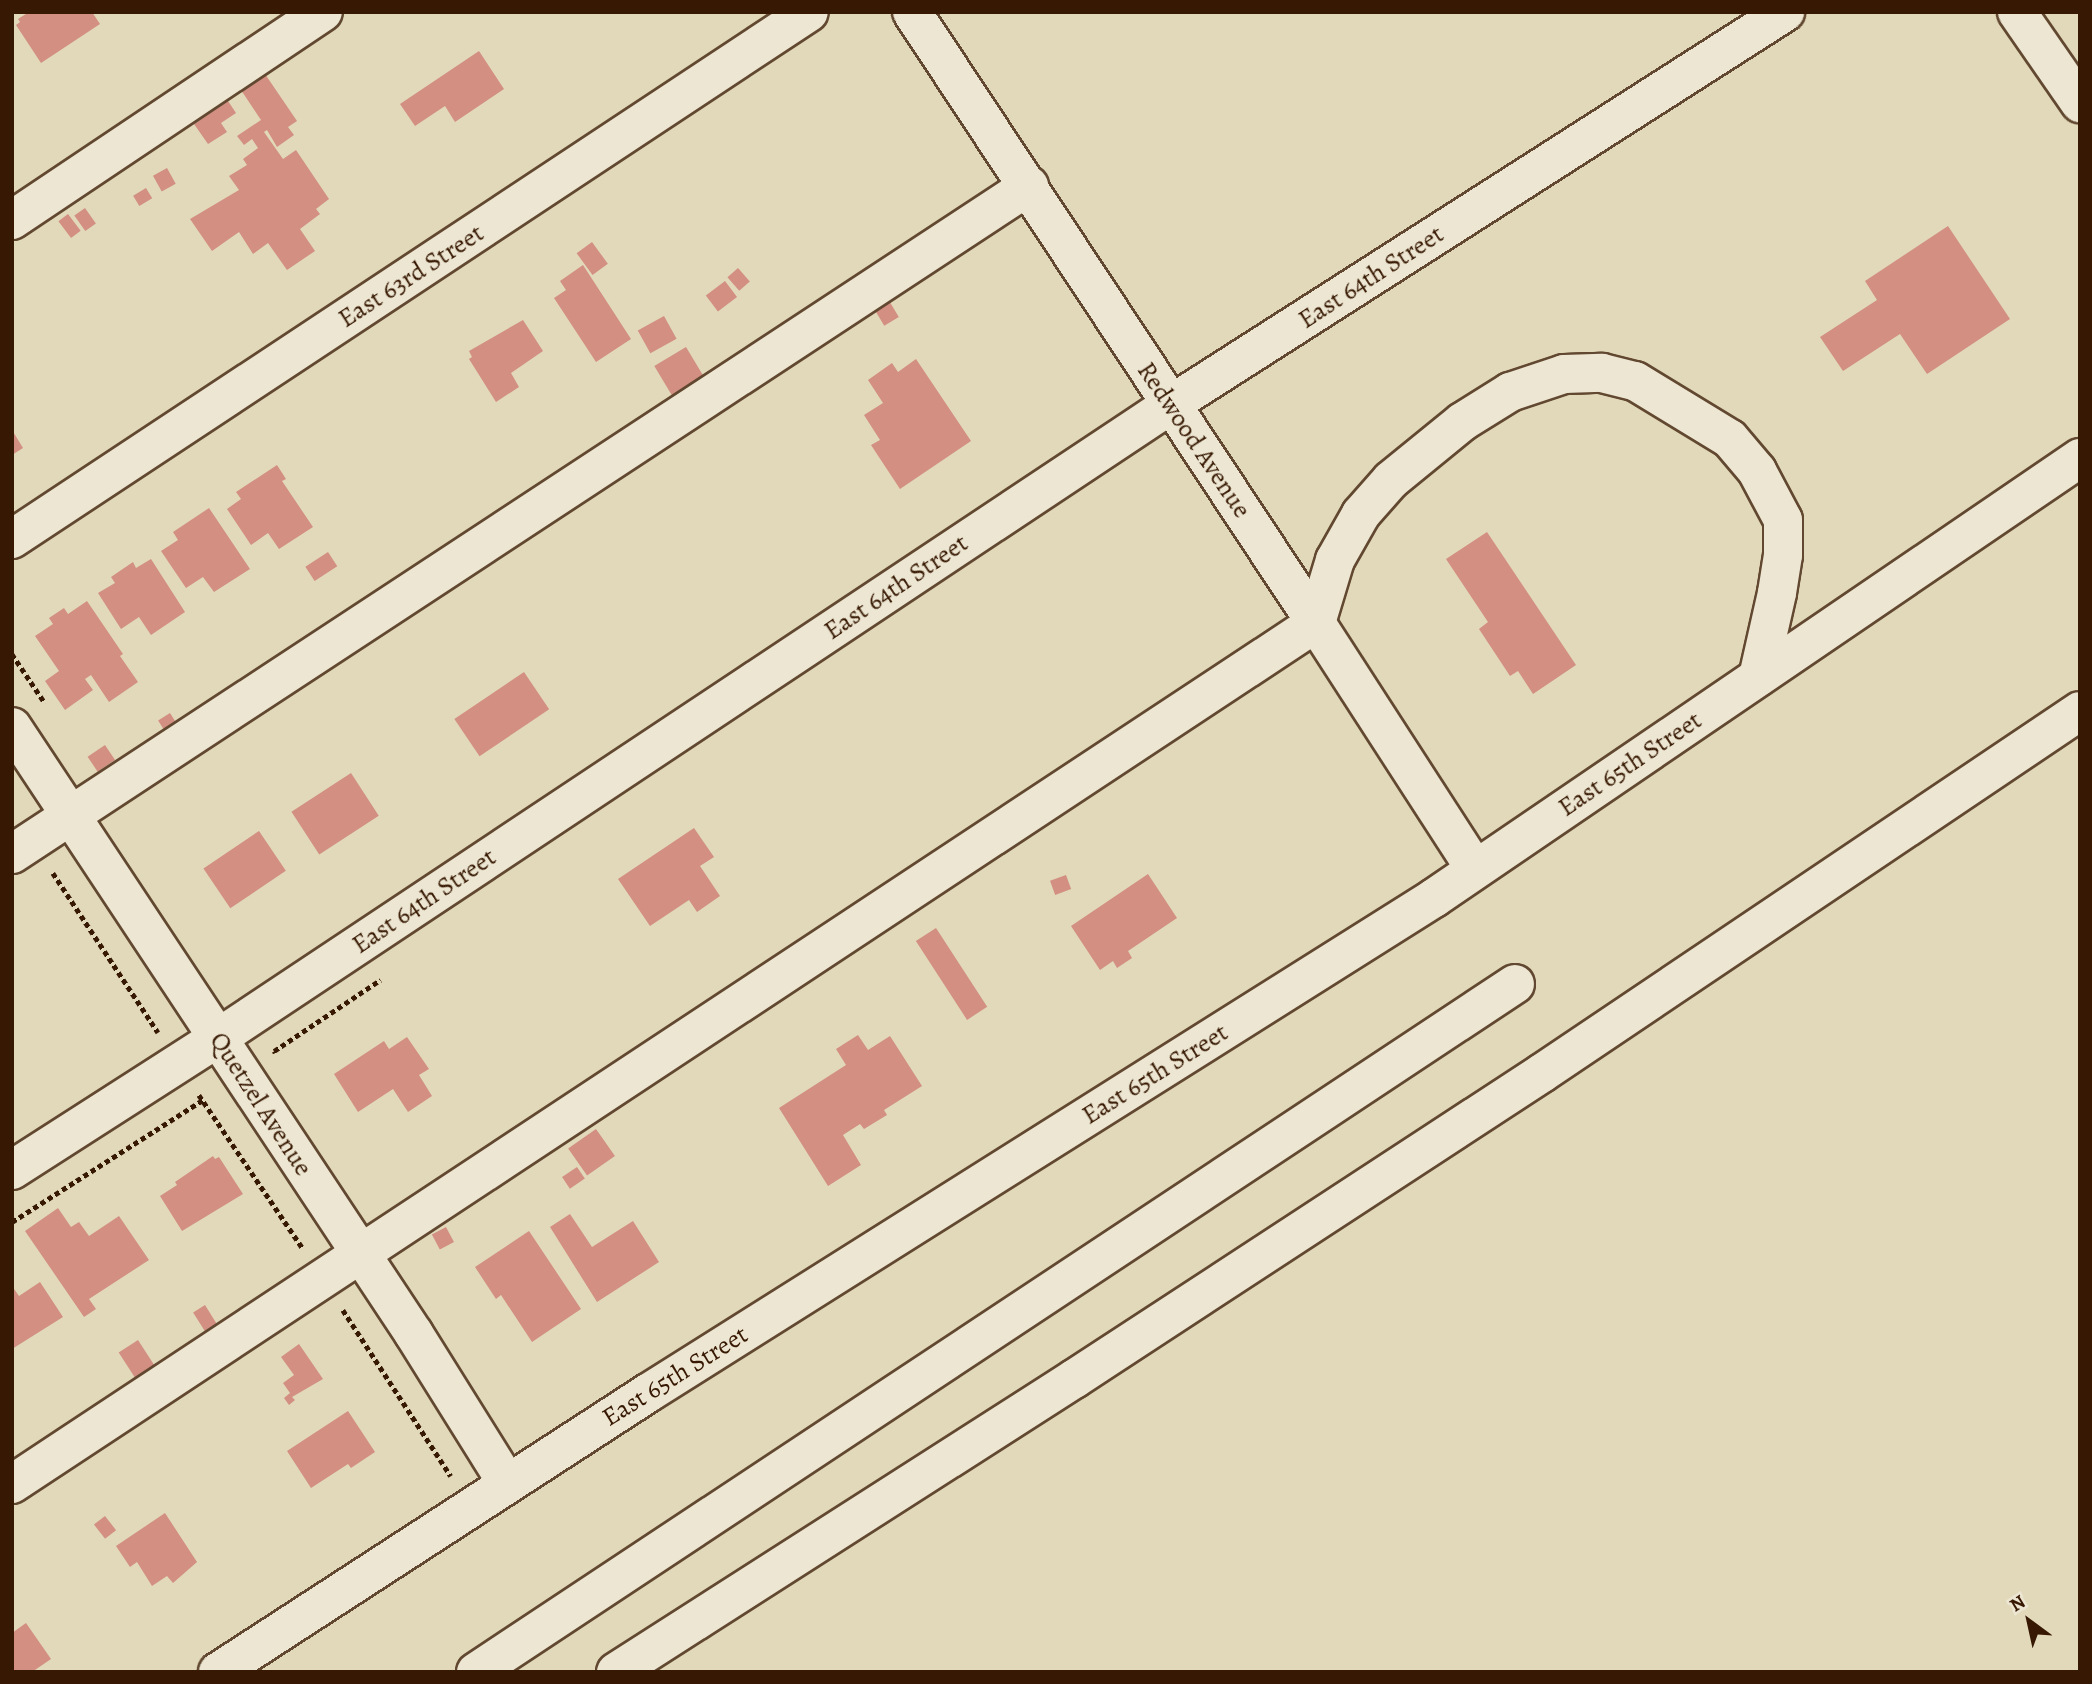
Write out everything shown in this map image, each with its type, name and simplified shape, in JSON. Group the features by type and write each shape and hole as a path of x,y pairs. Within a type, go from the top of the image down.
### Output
{"street":[{"path":"12,220 323,12"},
{"name":"East 63rd Street","path":"12,539 809,12"},
{"name":"Redwood Avenue","path":"912,12 1029,186 1475,869"},
{"name":"East 64th Street","path":"12,1170 218,1038 1170,405 1785,12"},
{"path":"2017,12 2080,103"},
{"path":"22,847 1029,186"},
{"path":"12,1484 1316,623 1335,560 1361,514 1391,480 1461,422 1510,392 1564,374 1602,373 1635,381 1730,439 1757,471 1783,520 1783,555 1777,593 1758,677"},
{"name":"East 65th Street","path":"218,1672 507,1483 1475,869 2080,458"},
{"path":"616,1672 1074,1379 1518,1088 2080,711"},
{"name":"Quetzel Avenue","path":"12,727 360,1254 507,1483"},
{"path":"476,1672 1515,984"}],"path":[{"path":"22,847 179,1063 323,1278 471,1507"},
{"path":"281,1062 274,1051 380,980"},
{"path":"12,1222 203,1100"}],"building":[{"path":"29,12 92,12 100,24 41,63 16,25 20,22 18,19"},
{"path":"479,51 504,89 455,122 445,106 415,126 400,104"},
{"path":"265,74 297,121 288,127 294,135 277,147 267,130 264,132 283,159 296,150 329,199 316,209 320,214 300,229 315,251 287,270 268,243 253,254 239,232 212,251 190,219 239,190 229,176 247,165 243,159 258,148 252,139 244,145 237,136 261,120 241,90"},
{"path":"228,101 236,113 221,123 227,132 208,144 194,124"},
{"path":"167,168 176,184 162,192 153,176"},
{"path":"146,188 152,198 139,206 133,196"},
{"path":"85,208 96,224 85,231 74,215"},
{"path":"68,214 81,231 71,238 58,221"},
{"path":"1948,226 2010,319 1927,374 1900,334 1843,371 1820,337 1877,300 1865,281"},
{"path":"592,242 608,264 592,275 577,253"},
{"path":"583,265 631,339 596,362 554,298 566,290 560,281"},
{"path":"738,268 750,282 739,291 727,277"},
{"path":"725,281 737,297 718,311 706,295"},
{"path":"888,299 899,317 884,326 873,308"},
{"path":"664,316 677,339 650,353 638,331"},
{"path":"523,320 543,351 511,373 519,387 496,402 469,359 472,357 469,351"},
{"path":"686,347 704,377 672,396 654,366"},
{"path":"916,359 971,441 900,489 871,445 880,440 864,415 883,403 868,380 892,363 898,372"},
{"path":"12,430 23,448 12,455"},
{"path":"277,465 286,479 282,481 313,527 279,549 268,533 251,545 227,509 241,499 236,492"},
{"path":"209,508 250,569 214,592 203,577 186,588 161,551 178,540 173,532"},
{"path":"1487,532 1576,665 1533,694 1518,671 1510,676 1479,629 1488,622 1446,559"},
{"path":"328,552 337,566 315,581 305,567"},
{"path":"151,559 185,612 151,635 139,617 121,629 98,593 115,583 111,577 133,562 136,568"},
{"path":"87,601 123,654 120,656 138,682 109,702 91,675 85,679 93,690 65,710 45,681 59,671 35,636 53,624 49,618 64,608 68,614"},
{"path":"524,672 549,709 480,756 454,719"},
{"path":"170,713 177,724 165,731 158,720"},
{"path":"105,745 115,760 98,772 88,757"},
{"path":"351,773 379,816 319,854 291,812"},
{"path":"694,828 714,857 700,866 720,896 697,912 689,900 650,926 618,879"},
{"path":"259,831 286,871 230,908 203,868"},
{"path":"1148,874 1177,918 1128,951 1132,958 1117,968 1113,961 1100,970 1071,926"},
{"path":"1066,875 1071,889 1055,895 1050,881"},
{"path":"936,928 987,1007 967,1020 916,941"},
{"path":"858,1035 868,1050 890,1036 922,1086 884,1110 887,1115 864,1129 860,1124 843,1135 861,1165 828,1186 779,1108 846,1065 836,1049"},
{"path":"407,1037 429,1069 419,1075 432,1096 408,1112 393,1089 358,1112 334,1074 384,1041 389,1049"},
{"path":"596,1129 615,1156 587,1176 568,1149"},
{"path":"213,1156 215,1159 219,1157 243,1194 182,1231 160,1196 177,1185 175,1182"},
{"path":"577,1167 585,1179 570,1189 562,1177"},
{"path":"58,1208 71,1227 79,1222 89,1236 119,1216 149,1260 89,1299 96,1309 84,1317 25,1231"},
{"path":"570,1214 592,1247 633,1221 659,1262 597,1302 550,1227"},
{"path":"446,1227 454,1242 440,1250 432,1235"},
{"path":"529,1231 581,1309 532,1342 501,1295 496,1299 475,1267"},
{"path":"40,1282 63,1317 12,1349 12,1286 19,1296"},
{"path":"205,1305 217,1324 205,1331 193,1312"},
{"path":"138,1340 154,1365 135,1378 119,1353"},
{"path":"299,1344 323,1379 292,1397 295,1400 289,1405 284,1398 290,1393 283,1383 294,1375 281,1357"},
{"path":"348,1411 375,1452 351,1468 348,1464 311,1488 287,1451"},
{"path":"165,1513 197,1562 173,1583 167,1576 152,1586 137,1562 130,1567 116,1546"},
{"path":"105,1516 116,1530 105,1539 94,1525"},
{"path":"26,1623 51,1659 32,1672 12,1672 12,1633"}]}
